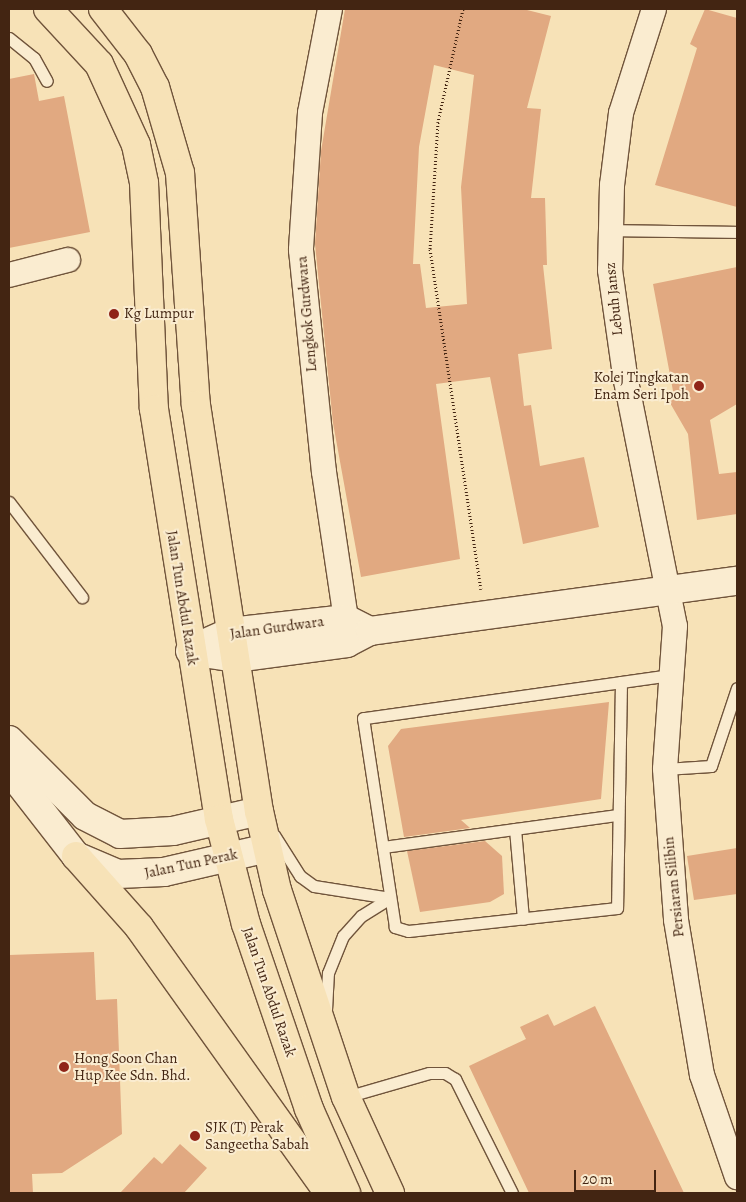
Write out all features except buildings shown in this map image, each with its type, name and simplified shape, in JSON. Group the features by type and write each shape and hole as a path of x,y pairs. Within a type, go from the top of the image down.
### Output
{"main road":[{"name":"Jalan Tun Abdul Razak","path":"48,9 99,64 136,145 144,192 154,409 190,650 219,819 227,856 309,1109 346,1193"},
{"path":"103,9 138,54 155,87 180,172 196,405 259,811 268,848 326,1039 346,1097 390,1193"},
{"path":"76,856 139,926 330,1193"}],"street":[{"name":"Lengkok Gurdwara","path":"330,9 310,112 301,250 324,472 346,620"},
{"name":"Lebuh Jansz","path":"654,9 621,113 609,230 615,320 671,590"},
{"path":"9,275 68,260"},
{"name":"Jalan Gurdwara","path":"190,650 233,645 347,643 370,630 737,581"},
{"name":"Persiaran Silibin","path":"671,590 675,626 664,769 676,920 702,1075 737,1177"},
{"name":"Jalan Gurdwara","path":"233,645 346,620 370,630"},
{"path":"9,740 85,816 120,834 139,836 259,811"},
{"name":"Jalan Tun Perak","path":"9,770 76,856 108,871 140,875 268,848"}],"lane":[{"path":"9,38 34,58 47,81"},
{"path":"609,230 737,232"},
{"path":"9,502 82,597"},
{"path":"621,682 616,908 523,919 400,930 394,921 363,718 671,675"},
{"path":"664,769 711,766 737,688"},
{"path":"259,811 288,858 314,886 390,898"},
{"path":"382,847 618,815"},
{"path":"515,830 523,919"},
{"path":"326,1039 333,954 361,916 390,898"},
{"path":"346,1097 429,1073 445,1073 455,1079 512,1193"}],"path":[{"path":"463,9 438,122 430,249 486,615"}],"place":[{"name":"Kg Lumpur","path":"114,314"},
{"name":"Kolej Tingkatan Enam Seri Ipoh","path":"699,386"},
{"name":"Hong Soon Chan Hup Kee Sdn. Bhd.","path":"64,1067"},
{"name":"SJK (T) Perak Sangeetha Sabah","path":"195,1136"}]}
